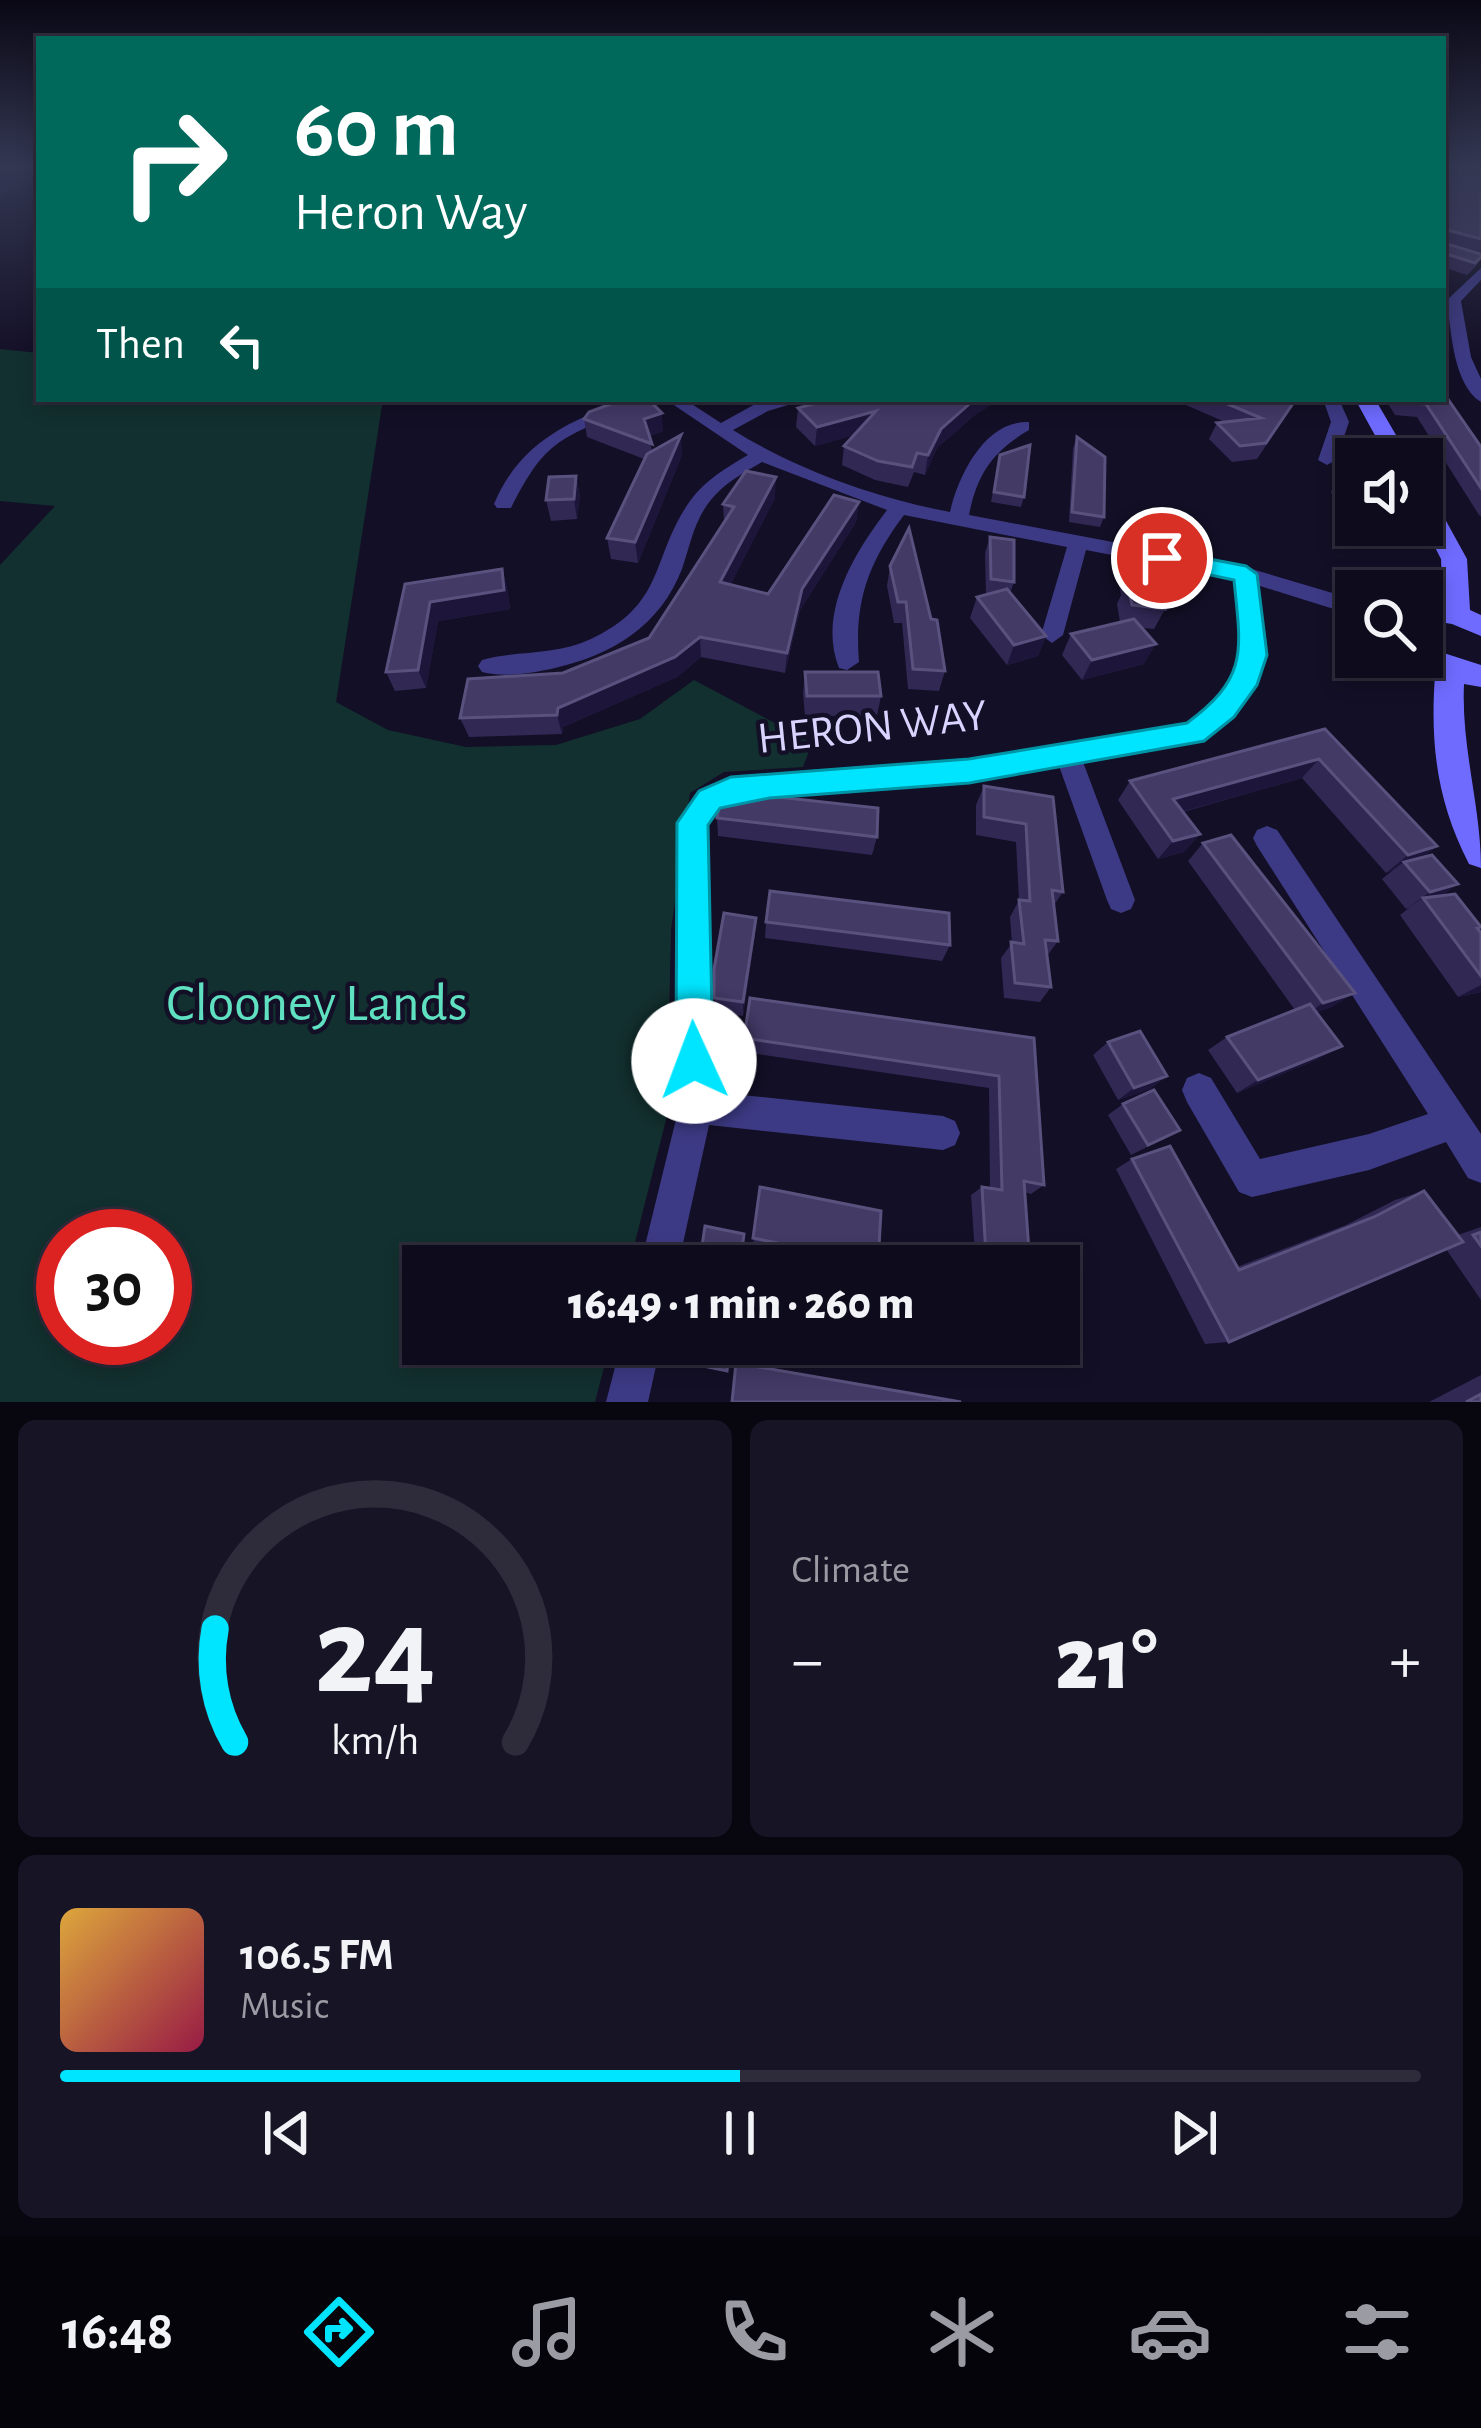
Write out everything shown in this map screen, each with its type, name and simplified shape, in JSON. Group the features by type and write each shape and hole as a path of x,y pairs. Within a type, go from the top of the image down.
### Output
{"main road":[{"path":"1367,402 1387,438"},
{"path":"1443,538 1454,559 1469,621"},
{"path":"1451,667 1446,731 1449,782 1481,853"}],"street":[{"path":"1481,272 1449,299 1462,357 1481,398"},
{"path":"1446,355 1462,357"},
{"path":"504,504 508,490 530,460 565,428 638,402"},
{"path":"678,402 760,455 899,508 1246,574 1335,602"},
{"path":"722,429 763,407 786,402"},
{"path":"1327,460 1340,422 1332,402"},
{"path":"958,520 965,482 975,461 992,442 1023,426"},
{"path":"490,666 543,664 577,656 642,618 666,582 687,519 709,490 760,455"},
{"path":"847,662 843,619 850,579 899,508"},
{"path":"1052,635 1079,541"},
{"name":"HERON WAY","path":"664,1245 696,1107 692,823 709,800 731,790 969,771 1194,733 1225,710 1243,685 1254,655 1246,574"},
{"path":"1067,752 1121,900"},
{"path":"1267,838 1481,1165"},
{"path":"1199,1090 1252,1179 1369,1152 1454,1122"},
{"path":"696,1107 943,1132"},
{"path":"627,1402 636,1365"}],"green space":[{"name":"Clooney Lands","path":"0,349 36,353 36,402 383,402 336,702 388,730 466,747 556,745 640,719 694,680 812,743 803,767 724,772 690,793 671,930 667,1116 634,1245 402,1245 402,1365 605,1365 595,1402 0,1402 0,565 55,506 0,501"}],"building":[{"path":"1446,229 1481,229 1481,239 1447,230 1447,244 1481,254 1475,263 1446,254"},
{"path":"1446,396 1481,447 1481,488 1426,404 1403,402 1446,402"},
{"path":"616,402 651,402 662,413 644,419 652,444 584,419 589,412"},
{"path":"820,402 972,402 941,429 928,455 917,453 912,467 878,461 844,446 876,411 817,427 798,408"},
{"path":"1223,402 1294,402 1266,443 1240,446 1217,423 1261,418"},
{"path":"681,435 635,542 607,538 647,454"},
{"path":"1077,437 1105,457 1104,517 1072,512"},
{"path":"1030,445 1024,497 994,492 1000,455"},
{"path":"746,471 776,477 720,582 768,594 834,495 859,502 802,589 787,653 700,637 675,657 558,708 557,715 460,718 468,679 563,673 649,638 734,507 723,504"},
{"path":"576,476 574,499 546,500 549,477"},
{"path":"909,528 931,619 937,620 945,671 913,669 906,602 898,602 890,566"},
{"path":"990,537 1014,540 1014,582 991,579"},
{"path":"1128,558 1173,564 1178,585 1159,583 1165,609 1132,605"},
{"path":"502,569 504,590 430,602 418,670 386,672 405,584"},
{"path":"1007,589 1046,636 1014,645 977,597"},
{"path":"1134,619 1156,644 1092,660 1071,634"},
{"path":"805,672 878,672 881,696 807,696"},
{"path":"1325,729 1437,846 1408,855 1319,759 1173,799 1200,834 1173,841 1130,781"},
{"path":"984,786 1053,797 1063,892 1052,890 1058,941 1045,940 1051,987 1015,983 1011,942 1024,944 1019,900 1030,901 1026,824 984,817"},
{"path":"722,791 878,808 877,837 717,818"},
{"path":"1231,835 1355,993 1323,1003 1203,843"},
{"path":"1432,855 1458,884 1430,892 1404,862"},
{"path":"770,891 949,913 950,945 766,922"},
{"path":"1455,894 1481,927 1477,928 1481,976 1423,898"},
{"path":"724,913 756,918 743,1002 714,998"},
{"path":"750,998 1034,1038 1044,1185 1024,1181 1029,1245 985,1245 982,1187 1002,1190 999,1076 744,1038"},
{"path":"1310,1004 1342,1046 1258,1080 1227,1037"},
{"path":"1140,1031 1167,1076 1134,1088 1108,1042"},
{"path":"1154,1090 1180,1130 1148,1145 1123,1104"},
{"path":"1170,1146 1239,1270 1374,1217 1424,1191 1463,1242 1229,1342 1132,1159"},
{"path":"760,1187 881,1211 879,1245 787,1245 753,1238"},
{"path":"705,1226 744,1234 743,1245 702,1245"},
{"path":"736,1365 748,1365 961,1402 732,1402"}],"route":[{"path":"694,1061 692,823 709,800 731,790 969,771 1194,733 1225,710 1243,685 1254,655 1246,574 1162,558"}]}
